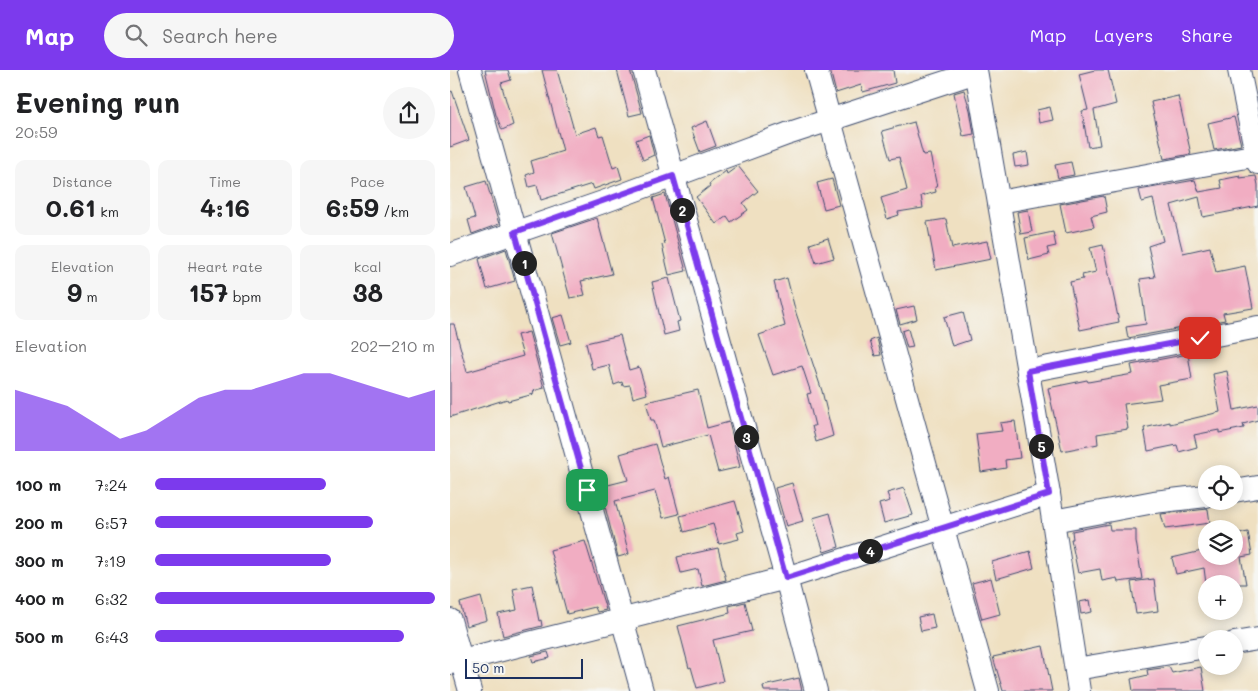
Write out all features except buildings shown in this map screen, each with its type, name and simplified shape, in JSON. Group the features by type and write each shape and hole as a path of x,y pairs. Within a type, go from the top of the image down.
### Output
{"street":[{"path":"470,70 642,691"},
{"path":"644,70 816,691"},
{"path":"816,70 988,691"},
{"path":"999,202 1258,158 1239,70"},
{"path":"450,255 830,120 976,71 1049,494 1079,691"},
{"path":"1028,371 1258,327"},
{"path":"1243,490 1258,487"},
{"path":"456,661 786,578 1049,494"},
{"path":"1053,521 1154,502 1198,497"},
{"path":"450,620 456,661 470,691"},
{"path":"1243,642 1258,639"},
{"path":"1076,669 1198,648"}],"route":[{"path":"587,490 515,232 673,176 786,578 1049,494 1028,371 1200,338"}]}
